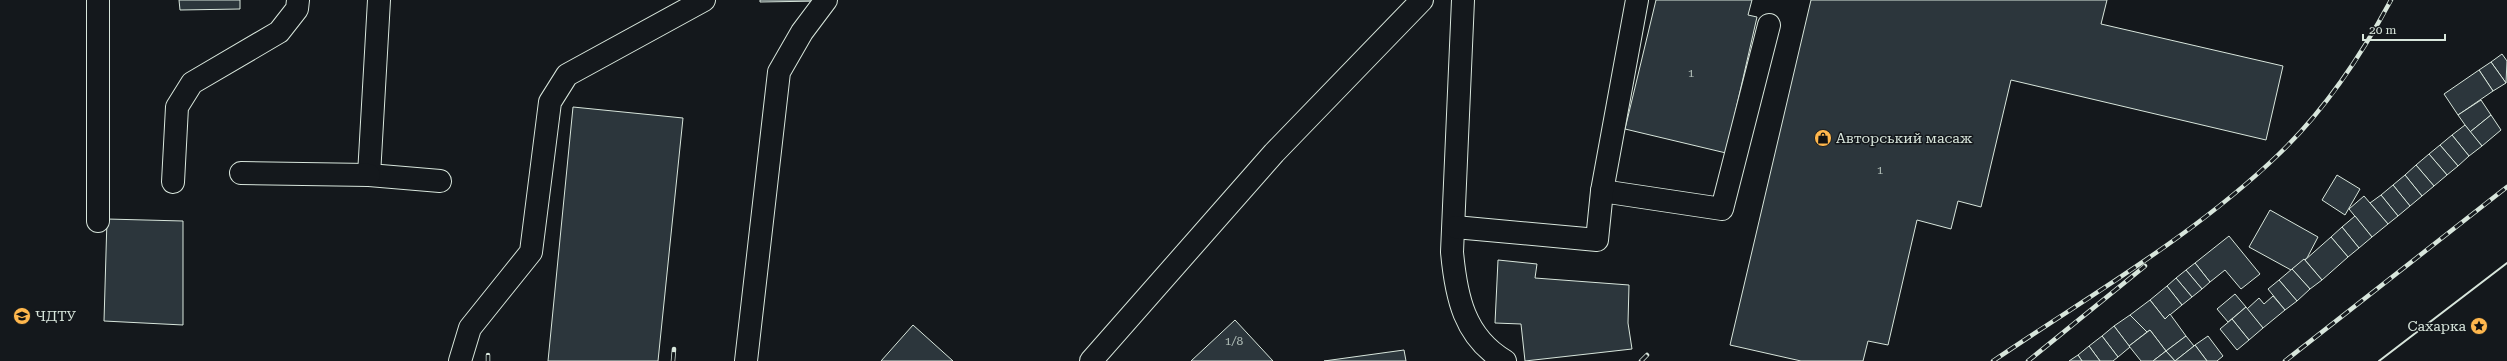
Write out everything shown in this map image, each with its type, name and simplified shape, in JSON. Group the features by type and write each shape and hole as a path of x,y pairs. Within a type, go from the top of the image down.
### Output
{"lane":[{"path":"98,0 98,221"},
{"path":"173,182 178,107 192,83 279,32 297,9 298,0"},
{"path":"369,175 379,0"},
{"path":"460,361 470,328 531,252 550,102 568,75 704,0"},
{"path":"746,361 779,72 802,32 826,0"},
{"path":"1092,361 1274,153 1422,0"},
{"path":"1464,0 1455,227 1452,252 1455,286 1464,318 1493,354 1505,361"},
{"path":"1455,227 1597,240 1602,191 1637,0"},
{"path":"1602,191 1722,209 1769,25"},
{"path":"241,173 369,175 440,181"}],"building":[{"path":"179,0 240,0 240,9 180,10"},
{"path":"760,0 821,0 821,1 760,2"},
{"path":"1656,0 1752,0 1748,15 1757,17 1726,153 1625,129"},
{"path":"1811,0 2107,0 2101,24 2283,66 2266,140 2011,80 1981,207 1958,201 1951,229 1917,220 1888,345 1868,341 1863,361 1801,361 1730,345"},
{"path":"2502,54 2507,61 2506,83 2491,62"},
{"path":"2491,62 2506,83 2493,91 2479,70"},
{"path":"2479,70 2493,91 2458,115 2444,94"},
{"path":"2481,100 2491,115 2470,132 2458,115"},
{"path":"573,107 683,118 658,361 548,361"},
{"path":"2491,115 2501,130 2482,146 2470,132"},
{"path":"2465,125 2482,146 2469,156 2452,135"},
{"path":"2452,135 2469,156 2458,166 2440,145"},
{"path":"2440,145 2458,166 2447,175 2429,154"},
{"path":"2429,154 2447,175 2434,186 2416,165"},
{"path":"2416,165 2434,186 2422,196 2405,175"},
{"path":"2337,175 2360,189 2345,215 2322,200"},
{"path":"2405,175 2422,196 2410,206 2393,185"},
{"path":"2393,185 2410,206 2398,216 2381,195"},
{"path":"2381,195 2398,216 2388,224 2370,203"},
{"path":"2364,196 2388,224 2372,237 2349,209"},
{"path":"2270,210 2318,237 2307,258 2291,270 2249,247"},
{"path":"2355,216 2372,237 2359,248 2342,227"},
{"path":"107,219 183,221 183,325 104,321"},
{"path":"2342,227 2359,248 2348,257 2331,237"},
{"path":"2229,236 2260,274 2241,289 2225,270 2210,282 2195,263"},
{"path":"2331,237 2348,257 2322,280 2305,260"},
{"path":"2304,259 2322,280 2310,289 2292,269"},
{"path":"1498,260 1537,264 1535,278 1629,285 1628,323 1632,349 1525,361 1521,324 1495,323"},
{"path":"2195,263 2210,282 2202,289 2186,270"},
{"path":"2292,269 2310,289 2297,301 2279,280"},
{"path":"2186,270 2202,289 2192,297 2176,278"},
{"path":"2176,278 2192,297 2182,305 2167,286"},
{"path":"2279,280 2297,301 2285,310 2268,289"},
{"path":"2167,286 2182,305 2165,319 2150,300"},
{"path":"2235,294 2246,307 2228,322 2217,309"},
{"path":"2273,296 2285,310 2263,328 2247,309 2259,298 2264,304"},
{"path":"2150,300 2165,319 2170,314 2186,336 2166,351 2150,330 2147,332 2130,315"},
{"path":"2246,307 2263,328 2249,340 2232,319"},
{"path":"2130,315 2147,332 2129,346 2114,326"},
{"path":"2232,319 2249,340 2237,350 2220,329"},
{"path":"1235,320 1273,361 1191,361"},
{"path":"913,325 953,361 881,361"},
{"path":"2114,326 2130,347 2118,357 2102,336"},
{"path":"2150,330 2166,351 2153,361 2141,361 2129,346"},
{"path":"2102,336 2118,357 2113,361 2100,361 2089,346"},
{"path":"2186,336 2194,346 2175,361 2166,351"},
{"path":"2208,336 2223,356 2217,361 2207,361 2195,345"},
{"path":"2195,345 2207,361 2175,361 2194,346"},
{"path":"2089,346 2100,361 2082,361 2078,355"},
{"path":"1404,350 1406,361 1324,361"},
{"path":"2166,351 2175,361 2153,361"},
{"path":"2078,355 2082,361 2069,361"}],"railway":[{"path":"1993,361 2140,264 2212,212 2246,184 2296,137 2327,101 2355,62 2391,0"},
{"path":"2285,361 2507,187"},
{"path":"2028,361 2145,266"},
{"path":"673,361 674,349"},
{"path":"488,355 488,361"},
{"path":"1641,361 1647,355"}],"wall":[{"path":"2379,361 2507,263"}],"place":[{"name":"Авторський масаж","path":"1823,138"},
{"name":"ЧДТУ","path":"22,316"},
{"name":"Сахарка","path":"2479,326"}]}
